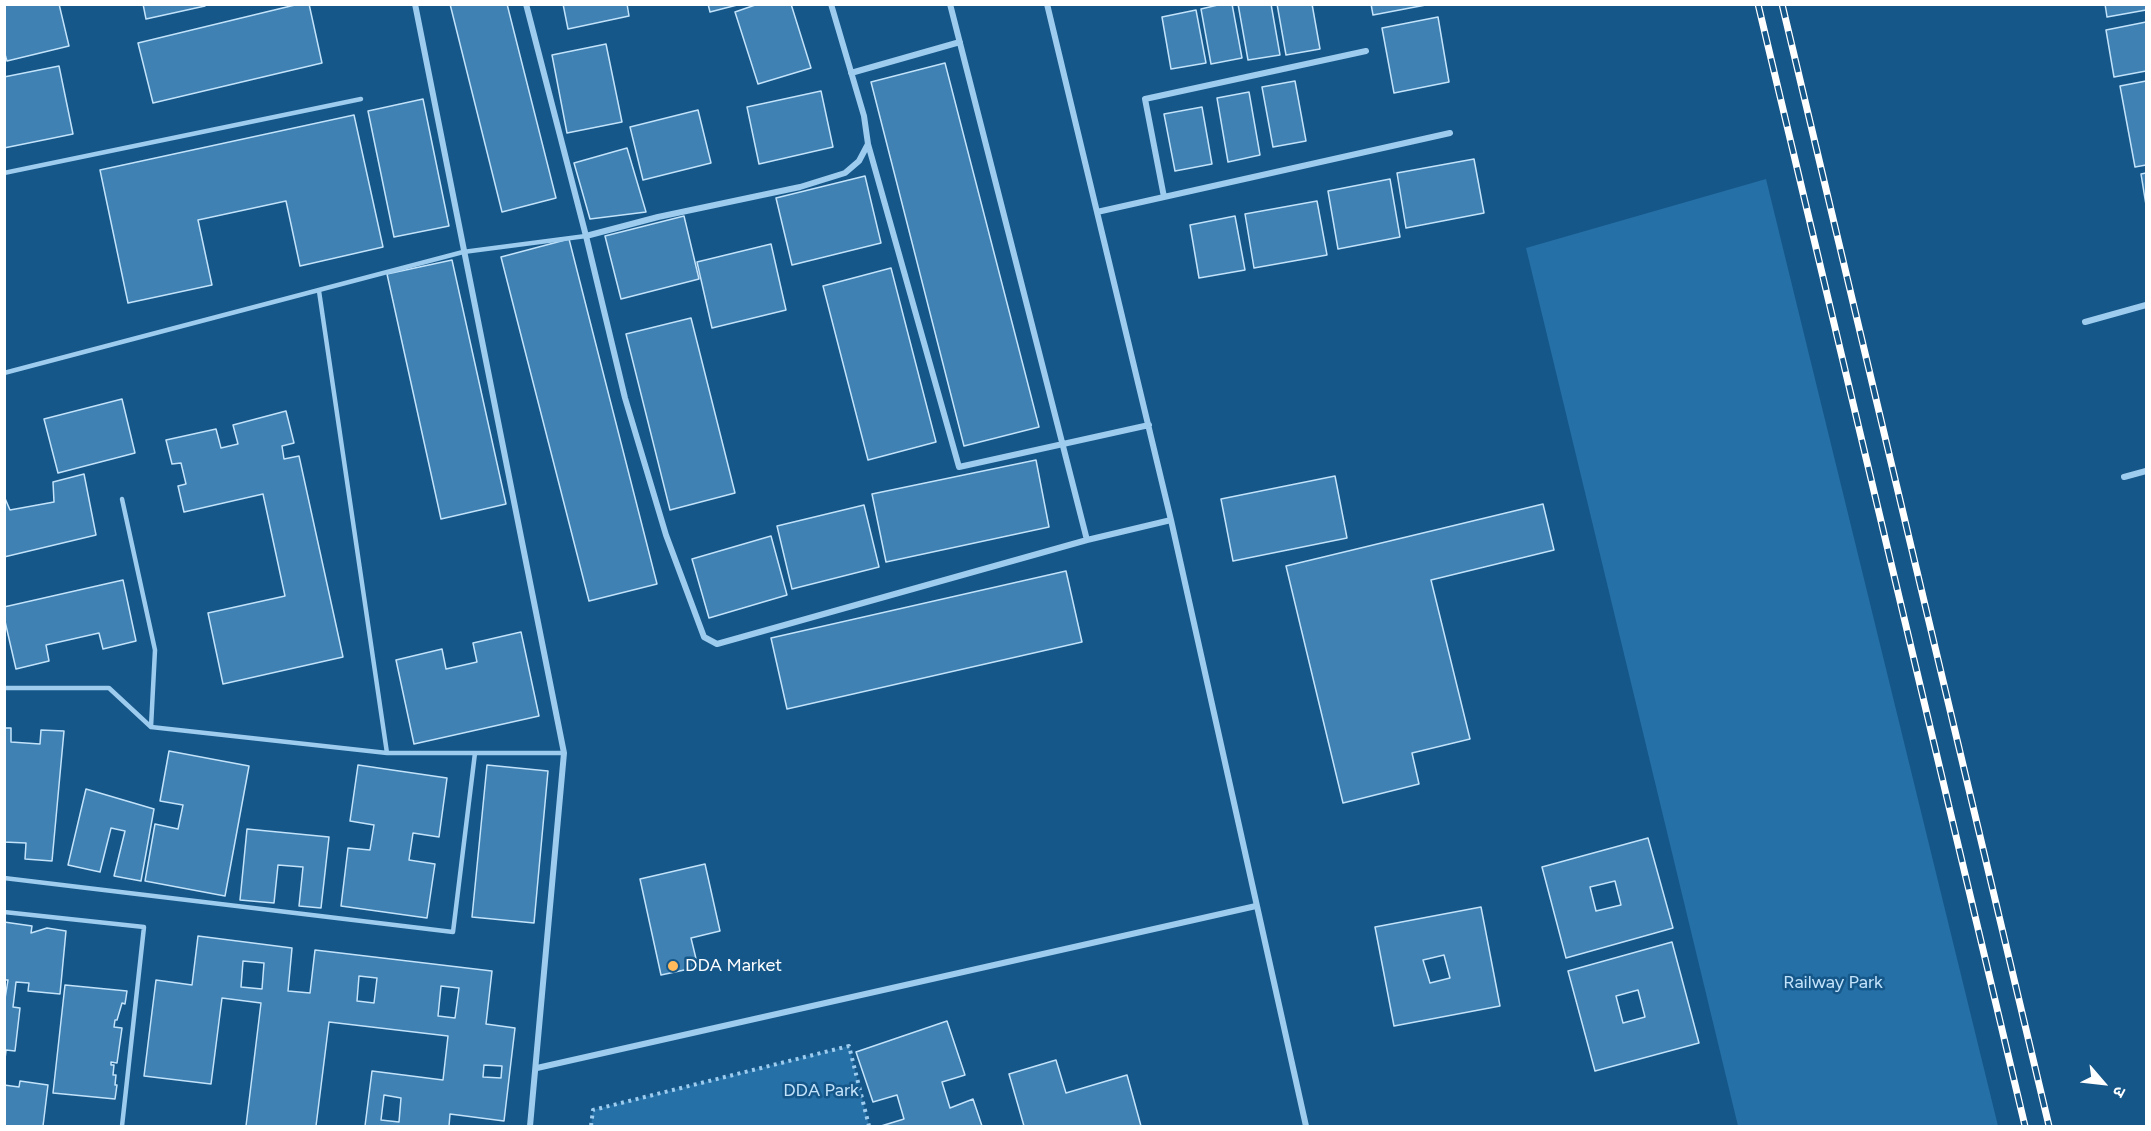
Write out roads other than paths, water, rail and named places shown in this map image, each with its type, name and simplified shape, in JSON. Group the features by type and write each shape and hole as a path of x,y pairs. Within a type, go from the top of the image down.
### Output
{"street":[{"path":"415,4 564,753 531,1126"},
{"path":"526,4 625,398 666,535 704,637 717,644 1087,540 1172,520"},
{"path":"831,4 864,116 868,144 959,467 1149,425"},
{"path":"950,4 1087,540"},
{"path":"1047,4 1172,520 1305,1126"},
{"path":"851,73 960,42"},
{"path":"1164,197 1145,99 1366,51"},
{"path":"1097,212 1450,133"},
{"path":"586,236 658,217 800,187 845,173 860,161 868,144"},
{"path":"2085,322 2146,305"},
{"path":"2124,477 2146,471"},
{"path":"537,1068 1257,906"}],"lane":[{"path":"4,173 362,99"},
{"path":"4,373 463,252 586,236"},
{"path":"319,291 387,753"},
{"path":"122,499 155,650 151,727"},
{"path":"4,688 110,688 151,727 387,753 564,753"},
{"path":"4,878 453,932 475,753"},
{"path":"4,912 144,927 122,1126"}],"railway":[{"path":"1758,4 2025,1126"},
{"path":"1782,4 2049,1126"}],"place":[{"name":"DDA Market","path":"673,966"}],"park label":[{"name":"Railway Park","path":"1833,983"},
{"name":"DDA Park","path":"821,1091"}]}
